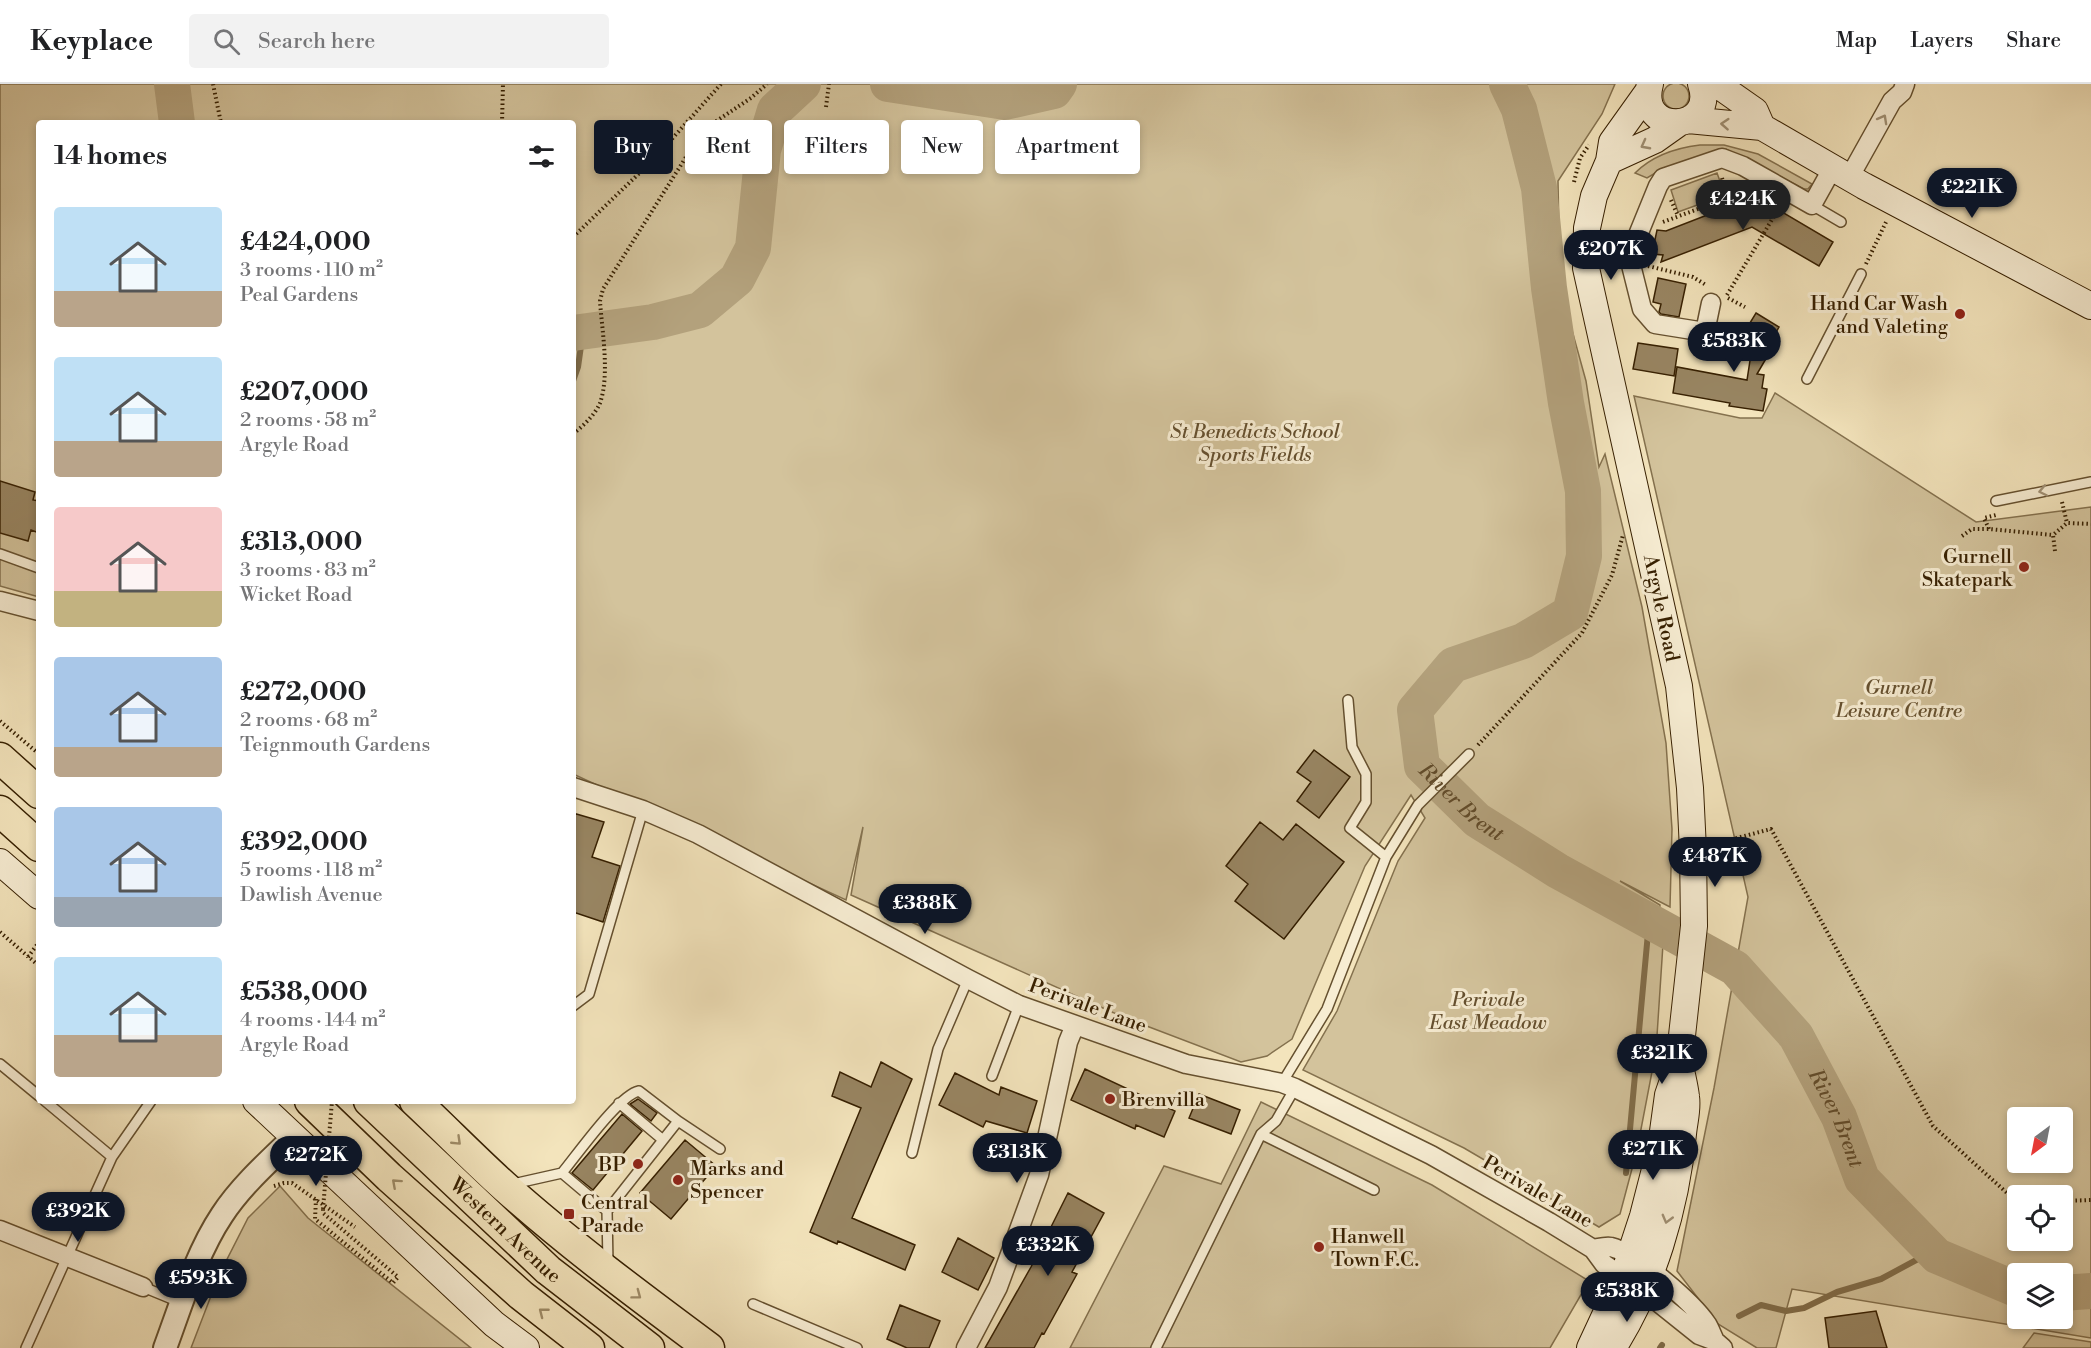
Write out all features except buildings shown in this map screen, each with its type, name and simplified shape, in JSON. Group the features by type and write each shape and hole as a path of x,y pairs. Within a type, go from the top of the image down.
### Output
{"highway":[{"path":"0,758 36,790"},
{"path":"0,811 36,843"},
{"name":"Western Avenue","path":"313,1104 389,1177 521,1295 589,1348"},
{"name":"Western Avenue","path":"372,1104 548,1270 649,1348"},
{"path":"418,1104 504,1186 608,1273 709,1348"}],"main road":[{"path":"1608,161 1656,140 1696,115 1702,106 1704,91 1701,84"},
{"path":"1712,84 1718,85 1755,111 1762,127"},
{"path":"1649,89 1649,103 1653,112 1660,119 1669,123 1762,127 1841,173 2091,306"},
{"name":"Argyle Road","path":"1590,1348 1637,1274 1668,1215 1682,1152 1687,1099 1679,1063 1694,926 1693,850 1690,788 1678,686 1586,268 1587,228 1594,196 1608,161 1612,142 1649,89"},
{"path":"0,862 36,893"},
{"path":"259,1104 494,1324 526,1348"},
{"name":"Argyle Road","path":"1613,1348 1629,1323 1637,1274"}],"street":[{"path":"1712,294 1705,332 1655,324 1642,309 1629,256 1663,178 1722,158 1743,166 1812,206 1841,173 1892,101 1904,88"},
{"path":"0,601 36,610"},
{"name":"Perivale Lane","path":"576,788 643,810 698,834 774,873 968,980 1019,1005 1186,1064 1288,1085 1431,1155 1593,1249 1605,1246 1614,1247 1637,1274"},
{"path":"966,1348 998,1287 1040,1175 1068,1042 1075,1025"},
{"path":"165,1348 207,1242 221,1216 241,1190 294,1137"},
{"path":"0,1230 143,1287"},
{"path":"1637,1274 1706,1323 1719,1344"}],"lane":[{"path":"1812,206 1841,222"},
{"path":"1807,379 1861,274"},
{"path":"1996,501 2091,482"},
{"path":"0,554 36,567"},
{"path":"1348,700 1352,747 1366,774 1366,802 1350,828 1386,858"},
{"path":"1156,1348 1261,1134 1276,1121 1288,1085 1327,1009 1386,858 1418,805 1469,754"},
{"path":"576,1004 589,994 643,810"},
{"path":"912,1153 938,1049 968,980"},
{"path":"992,1076 1019,1005"},
{"path":"0,1064 36,1094"},
{"path":"504,1186 562,1173 619,1103 634,1092 639,1092 720,1149"},
{"path":"619,1103 663,1140"},
{"path":"49,1104 112,1157"},
{"path":"26,1348 112,1157 149,1104"},
{"path":"608,1273 607,1210 678,1121"},
{"path":"1261,1134 1374,1190"},
{"path":"562,1173 607,1210"},
{"path":"143,1287 182,1303"},
{"path":"753,1304 857,1348"}],"path":[{"path":"213,84 220,120"},
{"path":"502,120 503,84"},
{"path":"576,234 654,159 721,84"},
{"path":"576,432 585,425 600,404 605,377 600,301 603,289 703,130 751,98 767,84"},
{"path":"826,107 829,84"},
{"path":"1640,230 1770,182"},
{"path":"1727,294 1788,192"},
{"path":"1861,274 1888,218"},
{"path":"1630,261 1693,277 1712,294 1745,307"},
{"path":"2062,502 2067,523"},
{"path":"1984,518 1989,529"},
{"path":"1962,536 1972,529 2053,535 2067,523 2091,524"},
{"path":"1469,754 1582,633 1612,575 1625,526"},
{"path":"2053,535 2055,551"},
{"path":"0,721 36,751"},
{"path":"1708,846 1771,829 1933,1126 2007,1193"},
{"path":"0,932 36,964"},
{"path":"28,957 36,946"},
{"path":"316,1199 315,1219 393,1283 398,1276 323,1213 332,1104"},
{"path":"288,1178 355,1227"},
{"path":"267,1190 284,1183 292,1183"},
{"path":"2073,1201 2091,1200"}],"green space":[{"path":"1676,83 1685,87 1689,96 1685,105 1676,109 1667,105 1663,96 1667,87"},
{"path":"0,84 1615,84 1602,114 1558,181 1560,287 1586,381 1599,467 1605,454 1642,607 1666,743 1672,829 1670,907 1620,881 1660,905 1657,941 1663,944 1656,1051 1637,1150 1620,1214 1599,1227 1464,1148 1303,1070 1337,1011 1398,861 1425,818 1411,795 1365,866 1292,1039 1267,1056 1241,1062 1123,1017 851,895 863,827 846,900 576,775 576,120 36,120 36,596 0,586"},
{"path":"1700,145 1724,145 1758,154 1812,184 1808,189 1804,189 1726,149 1657,172 1647,178 1635,173 1649,161 1665,153"},
{"path":"1717,173 1725,195 1678,212 1671,190"},
{"name":"Gurnell Leisure Centre","path":"1775,393 1976,522 2091,507 2091,1338 2036,1329 2073,1329 2073,1263 2007,1263 2007,1324 1792,1289 1776,1348 1757,1348 1718,1324 1677,1271 1714,1088 1748,897 1634,396 1740,418 1762,418"},
{"path":"1261,1102 1432,1185 1589,1281 1550,1348 1070,1348 1164,1166 1221,1184"},
{"path":"280,1186 308,1218 471,1348 191,1348 219,1275 248,1218"},
{"path":"2034,1333 2091,1342 2091,1348 2023,1348"}],"waterway":[{"name":"River Brent","path":"172,84 177,120"},
{"name":"River Brent","path":"576,333 653,322 700,310 737,279 753,248 763,150 775,110 803,84"},
{"name":"River Brent","path":"888,84 1005,102 1054,91 1059,84"},
{"name":"River Brent","path":"1507,84 1519,109 1539,188 1549,288 1566,403 1583,491 1584,556 1570,613 1523,641 1453,665 1415,710 1422,766 1477,820 1558,871 1735,968 1796,1036 1839,1117 1862,1179 1937,1256 2007,1285"},
{"path":"576,373 583,332"},
{"path":"1626,1173 1649,922"},
{"path":"1739,1316 1761,1305 1786,1311 1804,1308 1837,1292 1881,1279 1933,1251"},
{"name":"River Brent","path":"2073,1292 2091,1291"}],"place":[{"name":"Hand Car Wash and Valeting","path":"1960,314"},
{"name":"Gurnell Skatepark","path":"2024,567"},
{"name":"Brenvilla","path":"1110,1099"},
{"name":"BP","path":"638,1164"},
{"name":"Marks and Spencer","path":"678,1180"},
{"name":"Central Parade","path":"569,1214"},
{"name":"Hanwell Town F.C.","path":"1319,1247"}],"park label":[{"name":"St Benedicts School Sports Fields","path":"1255,442"},
{"name":"Perivale East Meadow","path":"1488,1010"}]}
